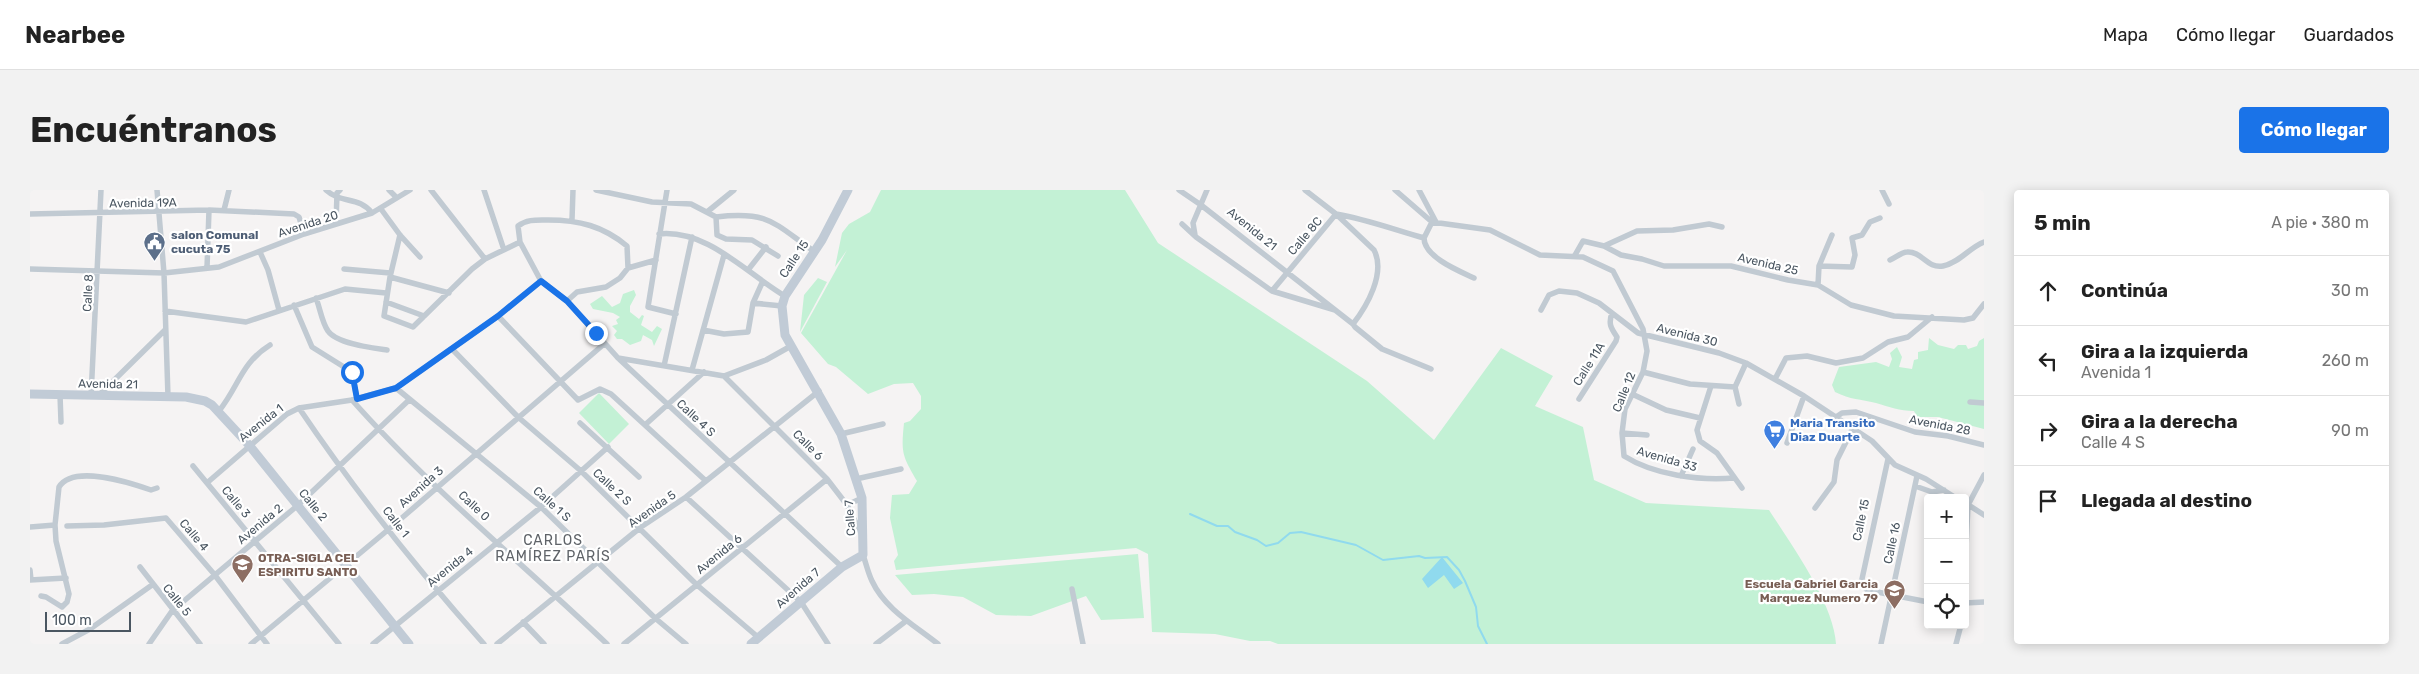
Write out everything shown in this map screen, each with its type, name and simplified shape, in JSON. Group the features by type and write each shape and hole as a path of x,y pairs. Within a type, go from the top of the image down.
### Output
{"main road":[{"name":"Calle 15","path":"791,346 783,330 782,306 785,296 815,252 848,190"},
{"name":"Calle 7","path":"791,346 819,391 842,434 862,498 863,555"},
{"name":"Avenida 21","path":"30,394 186,397"},
{"name":"Calle 2","path":"186,397 205,401 219,411 249,445 409,644"},
{"name":"Avenida 7","path":"755,641 842,567 863,555"}],"street":[{"name":"Calle 8","path":"94,396 101,190"},
{"path":"157,190 164,272 168,397"},
{"path":"224,210 229,190"},
{"path":"326,190 337,198 363,203 372,213"},
{"path":"336,224 337,198 340,190"},
{"path":"389,190 396,197"},
{"name":"Avenida 20","path":"30,269 164,272 219,268 304,234 352,221 372,213 410,190"},
{"path":"431,190 485,260"},
{"path":"484,190 504,250"},
{"path":"572,220 573,190"},
{"path":"596,190 652,202 691,204 716,217 740,214 767,218 815,252"},
{"path":"667,190 648,306 676,314"},
{"path":"707,212 734,190"},
{"name":"Avenida 21","path":"1179,190 1201,204 1270,260 1340,312 1382,349 1431,369"},
{"path":"1196,237 1193,223 1207,190"},
{"path":"1305,190 1336,214 1374,250 1378,263 1372,290 1354,325"},
{"path":"1395,190 1434,222"},
{"path":"1419,190 1434,222"},
{"path":"1882,190 1889,204"},
{"path":"381,209 400,235 420,257"},
{"name":"Avenida 19A","path":"30,214 160,213 209,210 294,214 299,217 304,234"},
{"path":"207,268 209,210"},
{"path":"1336,214 1361,218 1424,238"},
{"name":"Calle 8C","path":"1272,291 1336,214"},
{"path":"716,217 717,235 726,239 752,240 778,256"},
{"path":"1819,266 1852,267 1855,255 1852,238 1862,235 1870,222 1880,218"},
{"path":"541,281 520,242 517,230 523,222 572,220 592,224 627,246 628,268"},
{"path":"1434,222 1424,238 1426,247 1431,253 1474,278"},
{"name":"Avenida 30","path":"1434,222 1454,223 1490,230 1540,255 1575,255 1599,263 1613,271 1646,335 1719,353 1746,363 1804,396 1853,428 1872,441 1888,459 1950,494"},
{"path":"1182,224 1196,237 1272,291 1340,312"},
{"path":"1604,246 1637,231 1673,230 1709,224 1722,227"},
{"path":"659,234 680,233 692,236 748,270 762,282 785,296"},
{"path":"400,235 386,293 385,318 414,327 472,269 520,242"},
{"path":"1818,285 1819,266 1832,235"},
{"path":"664,366 692,236"},
{"name":"Avenida 25","path":"1575,255 1583,241 1604,246 1620,255 1664,266 1731,266 1788,280 1818,285 1851,305 1894,316 1964,320 1973,318 1984,304"},
{"path":"1890,260 1905,252 1910,252 1915,253 1934,266 1942,266 1984,242"},
{"path":"748,270 766,247"},
{"path":"260,252 268,270 279,310"},
{"path":"692,370 724,255"},
{"path":"567,301 577,292 606,287 620,278 628,268 656,260"},
{"path":"344,269 390,275 449,293"},
{"name":"Calle 4 S","path":"541,281 567,301 618,358 842,567"},
{"name":"Avenida 1","path":"208,482 287,414 298,408 355,399 396,388 498,316 541,281"},
{"path":"703,330 724,334 748,332 754,303 762,282"},
{"path":"164,311 246,322 345,289 386,293"},
{"path":"1541,310 1549,295 1559,291 1577,293 1599,303 1638,334 1646,335"},
{"path":"316,298 328,331 334,336 346,342 388,350"},
{"path":"386,302 424,316"},
{"path":"754,303 782,306"},
{"path":"294,305 312,347 352,372 355,399"},
{"name":"Calle 11A","path":"1579,400 1616,341 1617,336 1610,327 1609,320 1612,314"},
{"path":"498,316 579,400 596,391 604,390 646,424 706,481"},
{"path":"1775,379 1786,358 1807,356 1836,363 1863,358 1888,342 1908,337 1932,317"},
{"path":"94,396 165,330"},
{"name":"Calle 12","path":"1624,456 1622,433 1625,409 1643,372 1647,351 1646,335"},
{"name":"Avenida 3","path":"250,644 389,529 436,486 604,344"},
{"path":"219,411 233,393 246,365 270,345"},
{"path":"618,358 724,376 766,360 791,346"},
{"name":"Calle 2 S","path":"452,349 518,417 581,471 641,527 755,641"},
{"path":"1739,404 1734,387 1746,363"},
{"path":"646,424 704,372"},
{"path":"1643,372 1668,380 1734,387"},
{"name":"Calle 6","path":"724,376 827,479 847,504 864,539"},
{"path":"1711,386 1700,418 1698,436 1700,441 1717,453 1742,488"},
{"name":"Calle 1 S","path":"396,388 541,507 655,618 686,644"},
{"name":"Avenida 5","path":"497,644 641,527 686,497 819,391"},
{"path":"1632,394 1666,410 1700,418"},
{"path":"60,395 62,422"},
{"path":"1787,443 1804,396"},
{"name":"Calle 0","path":"355,399 379,431 607,644"},
{"name":"Avenida 2","path":"149,644 172,611 340,468 409,400"},
{"path":"1970,402 1984,403"},
{"name":"Calle 1","path":"298,408 340,468 437,591 484,644"},
{"name":"Avenida 28","path":"1836,417 1842,413 1856,412 1915,432 1948,436 1984,445"},
{"path":"580,423 639,476"},
{"path":"842,434 883,424"},
{"path":"1815,508 1834,482 1837,460 1853,428"},
{"path":"1622,433 1647,436"},
{"name":"Avenida 4","path":"373,644 541,507 608,447"},
{"path":"1681,476 1692,449"},
{"name":"Avenida 33","path":"1624,456 1634,462 1681,476 1711,480 1734,478"},
{"name":"Calle 15","path":"1888,459 1862,585 1867,590 1891,596"},
{"name":"Calle 3","path":"193,466 339,644"},
{"path":"856,479 901,468"},
{"path":"1969,499 1984,475"},
{"path":"40,596 46,596 60,607 64,606 69,594 57,550 54,525 59,487 70,478 97,476 151,490 157,488"},
{"name":"Calle 16","path":"1881,644 1917,476"},
{"name":"Avenida 6","path":"624,644 827,479"},
{"name":"Avenida 30","path":"1915,486 1932,492 1944,490"},
{"path":"686,497 801,602 828,644"},
{"path":"847,504 862,498"},
{"path":"1969,506 1984,515"},
{"name":"Calle 4","path":"68,526 104,525 166,518 214,574 267,644"},
{"path":"30,527 54,525"},
{"name":"Calle 7","path":"863,555 872,581 887,602 906,621 938,644"},
{"name":"Calle 5","path":"140,567 172,611 200,644"},
{"path":"30,570 30,580 66,578"},
{"path":"62,644 90,629 152,585"},
{"path":"1072,589 1083,644"},
{"path":"1891,596 1924,601"},
{"path":"1969,604 1984,602"},
{"path":"876,644 906,621"},
{"path":"523,622 544,644"},
{"path":"1956,644 1960,629"},
{"path":"926,644 933,640"}],"green space":[{"path":"881,190 1125,190 1158,243 1367,381 1434,440 1501,348 1553,376 1535,406 1583,427 1594,480 1646,503 1769,510 1820,593 1828,611 1836,644 1278,644 1270,641 1250,641 1215,634 1152,632 1148,554 1136,548 896,570 894,561 898,555 890,518 892,495 909,494 917,481 904,454 903,441 904,423 910,421 921,409 921,396 913,383 894,384 868,394 836,367 828,364 801,333 847,250 835,267 842,233 849,224 870,212"},
{"path":"818,278 827,282 800,332 804,295"},
{"path":"634,290 636,295 630,306 630,312 639,319 642,315 644,316 641,325 652,332 657,326 662,329 654,346 652,340 643,335 641,341 630,345 622,339 617,339 614,335 617,331 612,326 618,324 616,320 620,317 613,313 593,309 590,304 602,296 612,307 620,303 623,294"},
{"path":"1929,338 1938,345 1954,349 1958,345 1966,345 1968,349 1977,346 1979,341 1984,338 1984,429 1938,417 1917,417 1914,411 1851,398 1835,392 1832,385 1839,367 1876,362 1889,367 1892,359 1890,353 1897,347 1902,357 1899,367 1912,369 1914,360 1918,359 1918,352 1928,350"},
{"path":"599,393 629,424 609,444 579,413"},
{"path":"1138,554 1144,618 1101,620 1086,596 1031,616 996,615 963,597 934,594 912,595 895,575"}],"water":[{"path":"1442,557 1463,583 1454,589 1444,575 1428,588 1422,579"}],"waterway":[{"path":"1190,514 1217,526 1228,526 1235,532 1257,540 1266,546 1278,543 1290,533 1301,532 1356,545 1383,560 1419,556 1425,558 1447,557 1459,570 1465,581 1476,607 1478,626 1487,644"}],"place":[{"name":"salon Comunal cucuta 75","path":"155,261"},
{"name":"Maria Transito Diaz Duarte","path":"1774,449"},
{"name":"OTRA-SIGLA CEL ESPIRITU SANTO","path":"242,584"},
{"name":"Escuela Gabriel Garcia Marquez Numero 79","path":"1894,610"}],"district":[{"name":"CARLOS RAMÍREZ PARÍS","path":"553,548"}],"route":[{"path":"352,372 357,399 396,388 498,316 541,281 567,301 596,333"}]}
